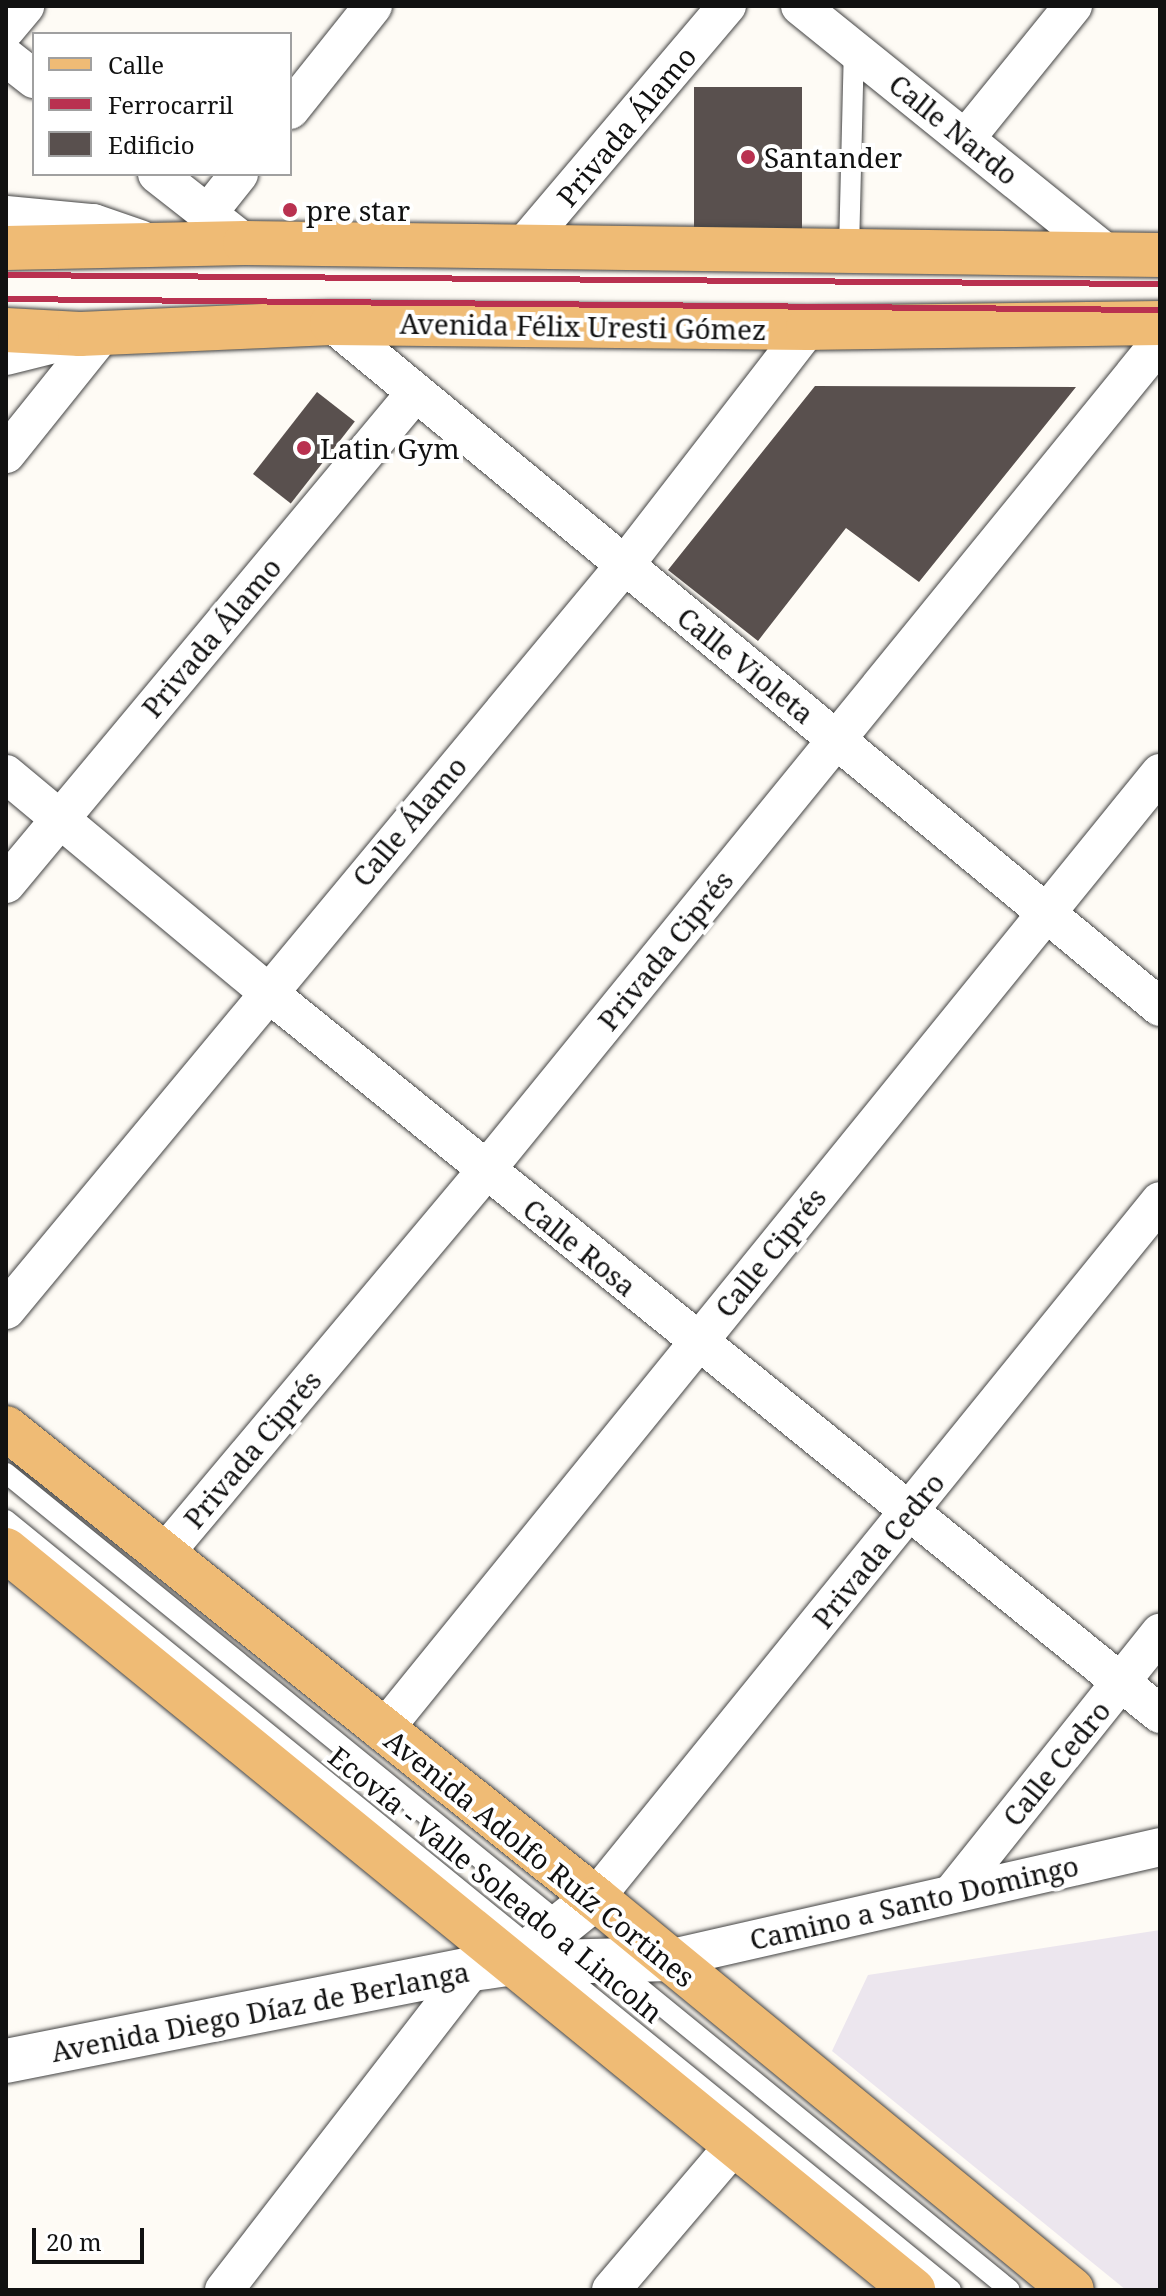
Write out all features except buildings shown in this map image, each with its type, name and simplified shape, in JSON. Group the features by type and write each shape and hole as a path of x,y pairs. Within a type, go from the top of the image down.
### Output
{"main road":[{"path":"6,248 245,243 1160,255"},
{"name":"Avenida Félix Uresti Gómez","path":"6,330 92,334 332,323 808,328 1160,323"},
{"name":"Avenida Adolfo Ruíz Cortines","path":"6,1428 165,1553 382,1732 538,1945 668,1959 1072,2290"},
{"name":"Avenida Adolfo Ruíz Cortines","path":"6,1550 538,1945 737,2142 913,2290"}],"street":[{"path":"6,29 25,6"},
{"path":"292,107 373,6"},
{"name":"Privada Álamo","path":"524,245 727,6"},
{"name":"Calle Nardo","path":"800,6 1107,254"},
{"path":"966,138 1073,6"},
{"path":"6,57 32,77"},
{"path":"160,176 245,243"},
{"path":"208,213 237,176"},
{"path":"6,218 93,226 145,244"},
{"name":"Calle Violeta","path":"332,323 1160,1007"},
{"name":"Calle Álamo","path":"6,1310 266,991 624,566 808,328"},
{"path":"6,353 92,334"},
{"path":"6,454 92,334"},
{"name":"Privada Ciprés","path":"165,1553 486,1170 1160,342"},
{"name":"Privada Álamo","path":"6,884 416,392"},
{"name":"Calle Ciprés","path":"382,1732 1160,773"},
{"name":"Calle Rosa","path":"6,774 697,1343 1160,1714"},
{"name":"Privada Cedro","path":"224,2290 538,1945 910,1512 1160,1201"},
{"name":"Calle Cedro","path":"953,1892 1160,1633"},
{"name":"Camino a Santo Domingo","path":"668,1959 1160,1847"},
{"name":"Avenida Diego Díaz de Berlanga","path":"9,2061 538,1945 610,1964 668,1959"},
{"path":"611,2290 737,2142"}],"lane":[{"path":"849,250 854,49"},
{"path":"6,1473 538,1945"},
{"name":"Ecovía - Valle Soleado a Lincoln","path":"6,1520 538,1945 951,2290"},
{"path":"610,1964 1010,2290"}],"shaded area":[{"path":"1160,1930 1160,2290 1126,2290 832,2051 868,1975"}],"railway":[{"path":"6,275 1160,284"},
{"path":"6,299 1160,310"}],"place":[{"name":"Santander","path":"748,157"},
{"name":"pre star","path":"290,210"},
{"name":"Latin Gym","path":"304,448"}]}
